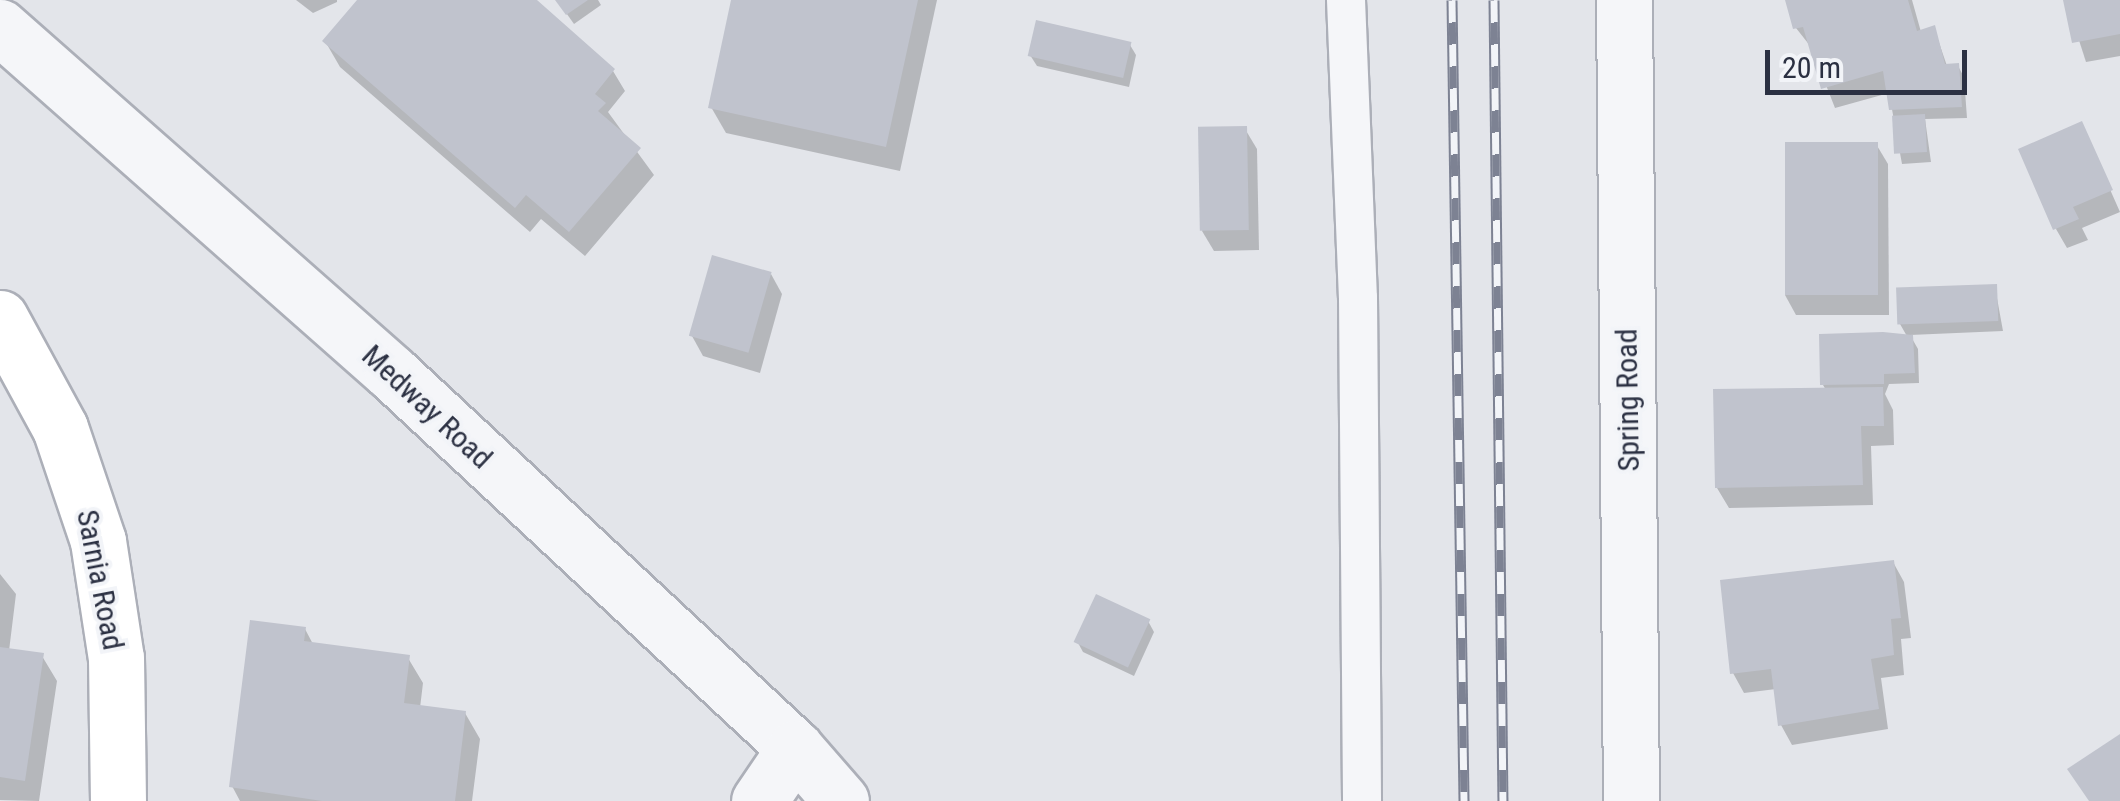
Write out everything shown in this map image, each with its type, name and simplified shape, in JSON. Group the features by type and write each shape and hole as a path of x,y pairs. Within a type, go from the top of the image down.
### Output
{"main road":[{"name":"Sarnia Road","path":"0,318 60,428 98,541 116,658 118,801"}],"street":[{"name":"Spring Road","path":"1624,0 1631,801"},
{"name":"Medway Road","path":"0,27 392,373 795,748 841,801"},
{"path":"760,801 795,748"}],"lane":[{"path":"1346,0 1358,298 1362,801"}],"building":[{"path":"357,0 537,0 615,69 595,94 606,103 598,111 641,148 569,232 526,195 515,208 322,41"},
{"path":"555,0 588,0 566,15"},
{"path":"731,0 918,0 886,147 708,108"},
{"path":"1785,0 1908,0 1917,31 1935,25 1945,64 1959,63 1962,107 1889,110 1883,71 1821,89 1803,27 1793,29"},
{"path":"2063,0 2120,0 2120,34 2072,43"},
{"path":"1036,20 1131,42 1123,78 1028,56"},
{"path":"1925,114 1927,152 1894,154 1892,116"},
{"path":"2082,121 2113,190 2073,207 2079,219 2053,230 2018,149"},
{"path":"1247,126 1249,230 1200,231 1198,127"},
{"path":"1785,142 1878,142 1878,295 1785,295"},
{"path":"712,255 772,272 748,353 689,336"},
{"path":"1997,284 1998,321 1897,325 1896,288"},
{"path":"1819,334 1913,335 1915,373 1884,374 1884,384 1820,385"},
{"path":"1883,387 1884,426 1861,426 1863,485 1715,488 1713,389"},
{"path":"1894,560 1901,618 1891,619 1894,655 1871,659 1879,709 1778,726 1771,669 1730,674 1720,580"},
{"path":"1096,594 1150,619 1128,667 1074,642"},
{"path":"250,620 306,627 304,641 410,655 404,703 466,711 455,801 322,801 229,787"},
{"path":"0,647 44,653 25,781 0,777"},
{"path":"2120,734 2120,801 2089,801 2067,769"}],"railway":[{"path":"1452,0 1464,801"},
{"path":"1494,0 1503,801"}]}
